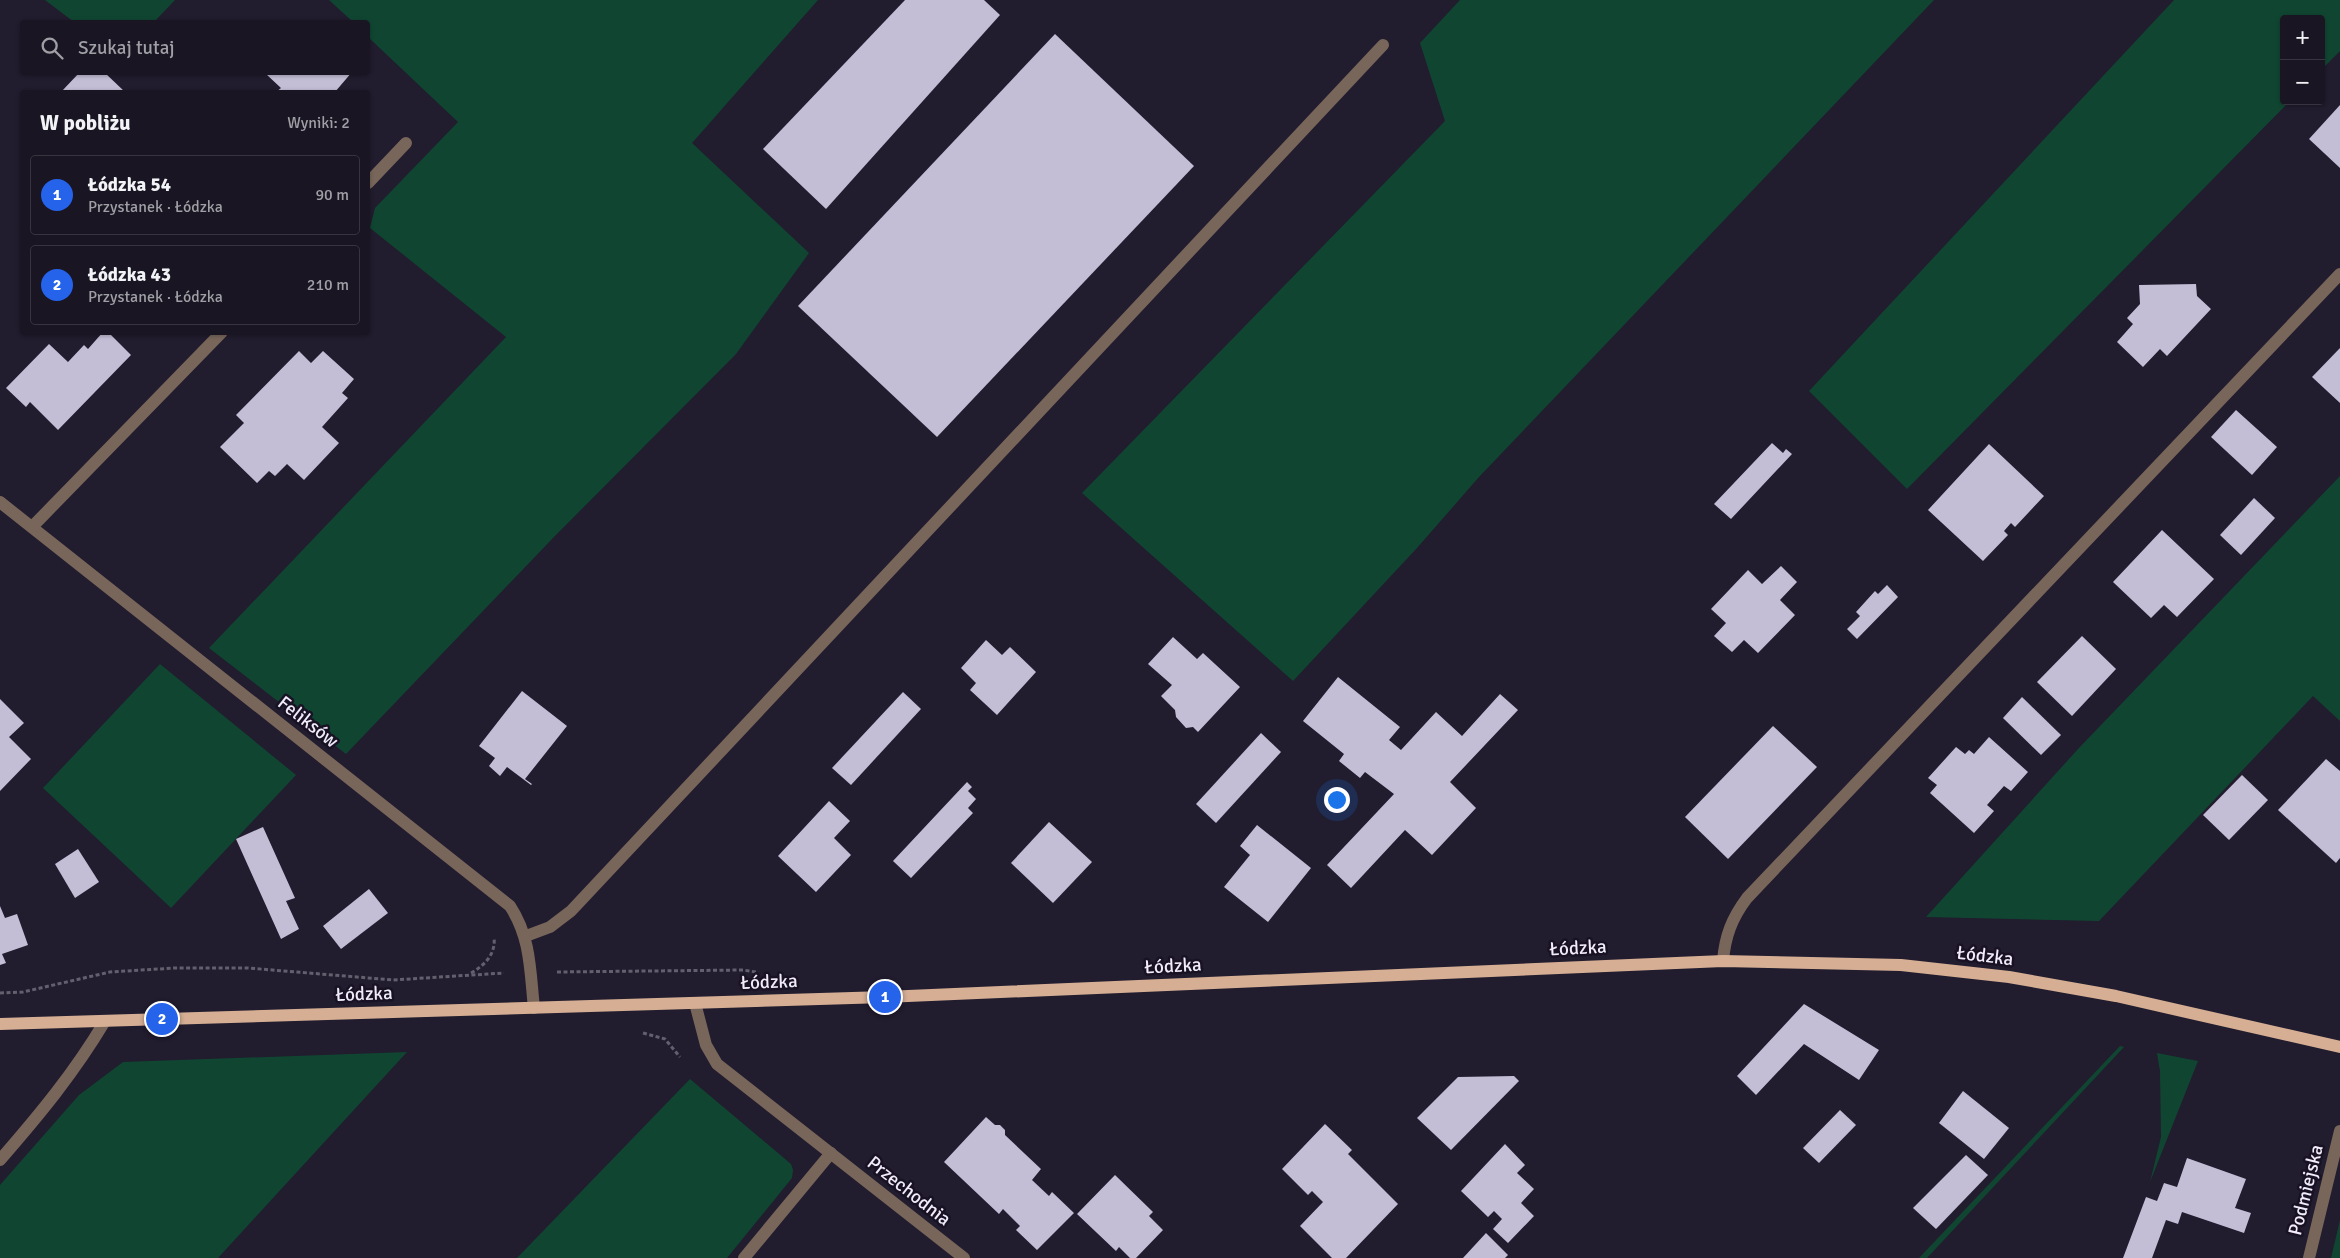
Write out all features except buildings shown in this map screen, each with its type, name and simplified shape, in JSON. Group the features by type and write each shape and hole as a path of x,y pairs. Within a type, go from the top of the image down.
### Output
{"main road":[{"name":"Łódzka","path":"0,1024 885,998 1723,961 1901,965 2010,977 2116,996 2340,1047"}],"street":[{"path":"526,936 550,926 571,911 1383,45"},
{"path":"370,181 406,143"},
{"path":"1723,961 1725,940 1734,915 1747,898 2340,274"},
{"path":"32,528 219,335"},
{"name":"Feliksów","path":"0,502 510,906 520,921 526,936 534,1008"},
{"name":"Przechodnia","path":"695,1003 706,1045 717,1064 964,1258"},
{"path":"0,1160 51,1101 84,1057 105,1021"},
{"name":"Podmiejska","path":"2309,1258 2340,1131"},
{"path":"744,1258 830,1153"}],"path":[{"path":"471,974 488,961 493,951 493,934"},
{"path":"0,993 23,992 110,972 175,968 248,968 393,980 497,974"},
{"path":"566,972 743,970 764,973"}],"green space":[{"path":"45,0 175,0 156,20 71,20"},
{"path":"329,0 818,0 692,143 809,253 736,354 552,539 346,754 209,648 506,337 370,228 375,208 458,122 370,39 370,20 351,20"},
{"path":"1460,0 1934,0 1479,477 1417,548 1293,681 1082,493 1445,121 1420,43"},
{"path":"2174,0 2340,0 2340,51 2325,66 2325,15 2280,15 2280,105 2286,105 1907,489 1809,391"},
{"path":"2340,476 2340,721 2313,696 2099,921 1926,917 2078,749"},
{"path":"160,664 296,775 171,908 43,788"},
{"path":"2120,1046 2124,1047 1927,1258 1919,1258"},
{"path":"407,1052 218,1258 0,1258 0,1185 79,1095 123,1062"},
{"path":"2157,1053 2198,1061 2150,1182 2161,1137 2160,1071"},
{"path":"690,1079 791,1164 793,1170 792,1178 727,1258 517,1258"},
{"path":"2340,1220 2340,1258 2331,1258"}],"place":[{"name":"Łódzka 54","path":"885,997"},
{"name":"Łódzka 43","path":"162,1019"}]}
